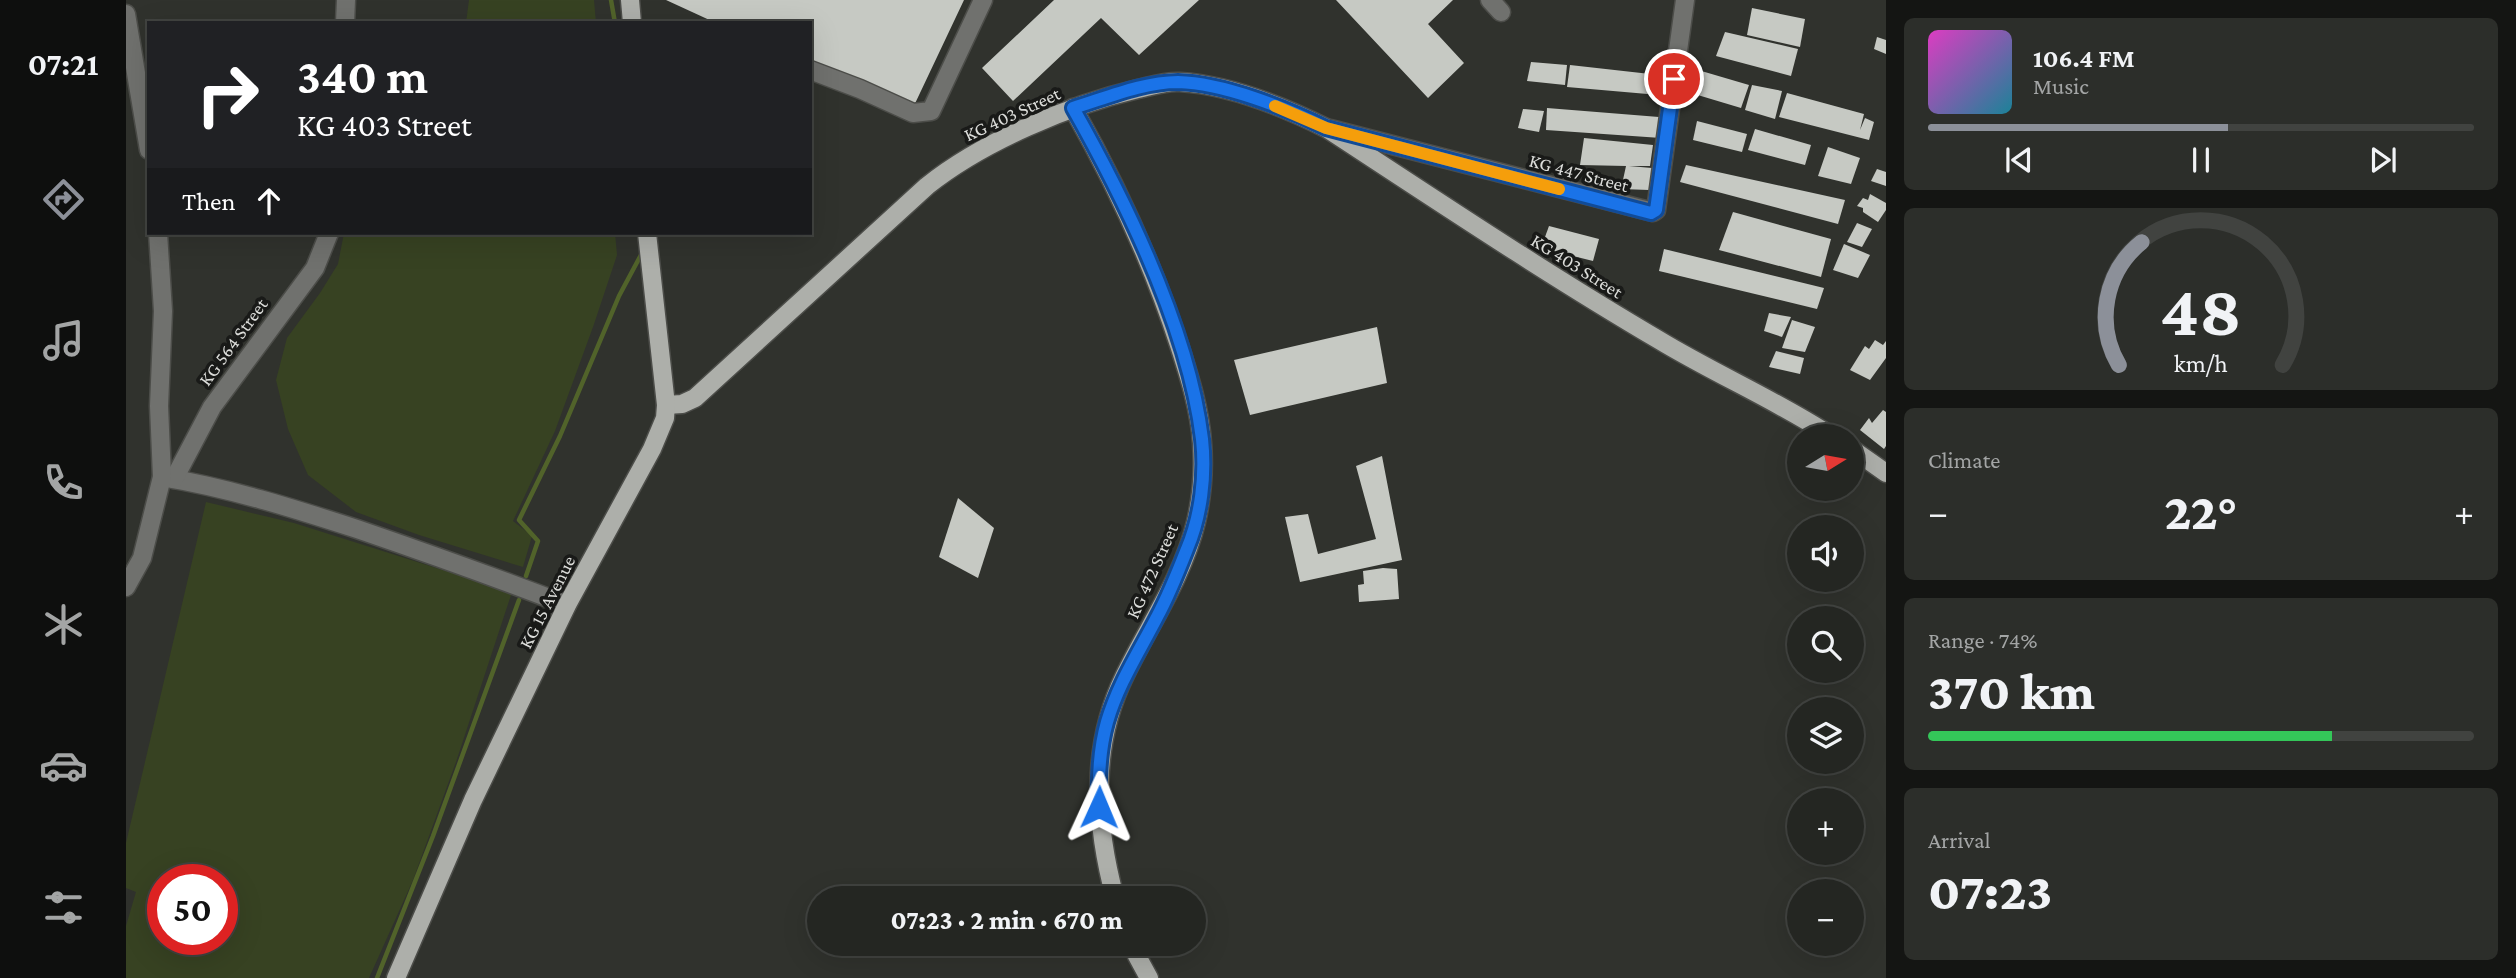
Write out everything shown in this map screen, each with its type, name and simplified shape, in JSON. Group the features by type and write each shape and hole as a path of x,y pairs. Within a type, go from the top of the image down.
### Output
{"main road":[{"path":"630,0 632,21"},
{"name":"KG 403 Street","path":"666,405 682,404 695,398 951,167 974,153 1073,108 1125,92 1178,82 1226,90 1303,116 1326,128 1559,281 1707,369 1770,399 1811,424"},
{"name":"KG 472 Street","path":"1073,108 1096,148 1135,229 1164,302 1185,364 1202,440 1203,471 1199,507 1189,545 1158,616 1124,677 1101,747 1099,807 1112,886"},
{"name":"KG 15 Avenue","path":"396,978 473,800 567,605 652,449 664,418 666,405 648,235"},
{"path":"1864,457 1886,473"},
{"path":"1137,956 1149,978"}],"street":[{"path":"345,21 346,0"},
{"path":"812,71 913,113 931,111 983,0"},
{"name":"KG 447 Street","path":"1326,128 1653,212 1656,210 1685,0"},
{"path":"126,14 147,138"},
{"path":"126,587 142,558 168,478 159,406 163,311 158,235"},
{"path":"161,263 170,235"},
{"name":"KG 564 Street","path":"168,478 212,407 315,268 328,235"},
{"path":"168,478 208,484 274,502 457,563 567,605"}],"green space":[{"path":"469,0 594,0 596,21 466,21"},
{"path":"344,235 615,235 617,255 593,327 555,431 513,521 532,536 523,567 419,535 356,512 308,475 288,429 276,380 287,338 338,264"},
{"path":"206,502 294,523 512,592 456,762 413,880 369,978 126,978 126,926 136,892 126,888 126,843"}],"building":[{"path":"666,0 964,0 911,112 812,67 812,21 712,21"},
{"path":"1054,0 1199,0 1139,55 1101,18 1013,101 982,68"},
{"path":"1336,0 1453,0 1428,24 1464,63 1428,98"},
{"path":"1752,8 1805,19 1800,47 1747,35"},
{"path":"1725,32 1798,49 1791,76 1716,56"},
{"path":"1877,37 1886,40 1886,54 1874,49"},
{"path":"1531,62 1567,65 1565,85 1527,81"},
{"path":"1570,65 1659,75 1659,95 1567,87"},
{"path":"1698,70 1749,85 1741,108 1691,93"},
{"path":"1752,85 1782,91 1775,119 1745,110"},
{"path":"1787,93 1864,114 1860,130 1865,118 1874,122 1869,140 1779,117"},
{"path":"1547,108 1659,117 1661,138 1546,130"},
{"path":"1523,109 1544,111 1539,132 1518,128"},
{"path":"1697,121 1747,134 1742,152 1693,140"},
{"path":"1755,129 1811,145 1805,165 1748,150"},
{"path":"1584,138 1653,145 1650,166 1629,166 1652,168 1649,190 1621,189 1626,166 1580,165"},
{"path":"1828,147 1860,158 1851,184 1818,176"},
{"path":"1686,165 1845,200 1838,224 1680,182"},
{"path":"1877,169 1886,172 1886,186 1871,181"},
{"path":"1870,194 1886,203 1886,210 1878,222 1857,206 1863,198 1868,200"},
{"path":"1733,212 1831,239 1821,277 1719,250"},
{"path":"1857,223 1872,229 1862,247 1847,242"},
{"path":"1549,226 1599,239 1593,261 1541,248"},
{"path":"1844,244 1870,255 1858,278 1833,270"},
{"path":"1664,249 1824,288 1817,309 1659,271"},
{"path":"1769,313 1791,317 1782,337 1764,331"},
{"path":"1792,320 1815,327 1805,352 1782,348"},
{"path":"1377,327 1387,383 1250,415 1234,360"},
{"path":"1875,340 1883,345 1886,341 1886,358 1870,380 1850,370 1865,346 1869,349"},
{"path":"1776,351 1804,358 1800,374 1769,367"},
{"path":"1883,410 1886,412 1884,449 1864,433 1864,425 1869,418 1872,423"},
{"path":"1382,456 1402,560 1300,582 1285,517 1308,514 1318,554 1376,539 1356,466"},
{"path":"958,498 994,528 978,578 939,557"},
{"path":"1397,569 1399,599 1359,602 1358,585 1364,584 1363,571"}],"waterway":[{"path":"611,0 615,21"},
{"path":"526,576 538,541 519,520 560,436 619,296 642,253"},
{"path":"377,978 433,836 519,600"}],"slow traffic":[{"path":"1275,106 1326,128 1559,189"}],"route":[{"path":"1099,807 1101,747 1107,723 1124,677 1158,616 1195,525 1203,471 1202,440 1191,385 1169,314 1135,229 1096,148 1073,108 1125,92 1178,82 1226,90 1303,116 1326,128 1651,213 1656,210 1674,79"}]}
